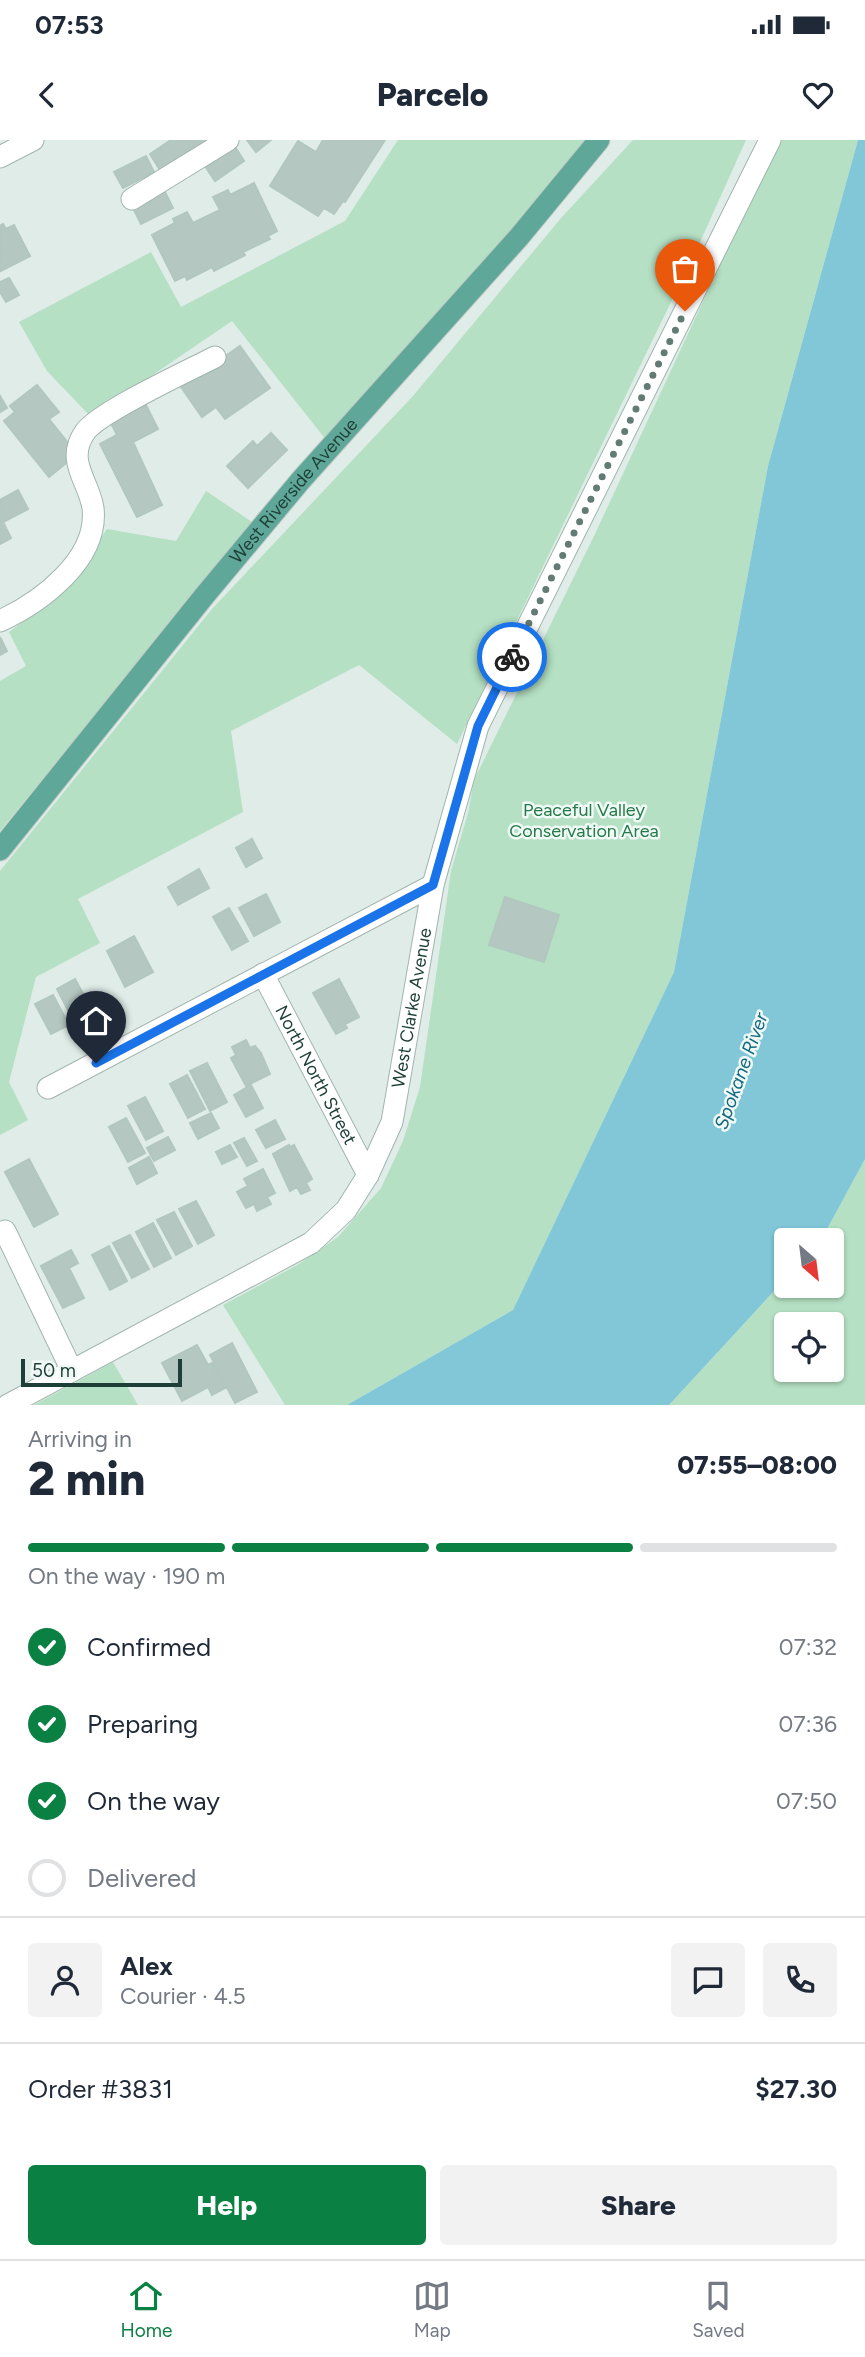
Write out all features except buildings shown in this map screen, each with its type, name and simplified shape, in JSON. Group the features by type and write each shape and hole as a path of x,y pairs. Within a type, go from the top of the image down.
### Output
{"main road":[{"name":"West Riverside Avenue","path":"0,850 293,490 519,237 598,140"}],"street":[{"path":"0,157 33,140"},
{"path":"132,199 228,140"},
{"name":"West Clarke Avenue","path":"8,1405 311,1243 346,1210 368,1175 392,1122 433,885 478,726 770,140"},
{"path":"0,621 54,589 92,536 93,507 77,468 79,444 86,430 110,413 215,357"},
{"path":"48,1088 433,885"},
{"name":"North North Street","path":"263,974 368,1175"},
{"path":"5,1231 72,1371"}],"green space":[{"path":"398,140 588,140 511,235 327,441 232,321 91,417 47,371 19,322 151,252 181,307 345,221"},
{"path":"633,140 746,140 700,242 457,744 359,665 231,731 243,812 78,899 100,943 36,977 9,1082 28,1120 0,1135 0,871 212,609 413,396 562,217"},
{"name":"Peaceful Valley Conservation Area","path":"778,140 858,140 768,466 674,972 513,1310 347,1405 285,1405 223,1305 299,1264 338,1237 381,1188 403,1141 420,1087 451,871 468,813 474,780 595,534"},
{"path":"206,491 252,522 0,831 0,681 26,666 9,632 62,593 107,529 176,541"},
{"path":"865,1159 865,1405 669,1405 774,1291 774,1298 844,1298 844,1228 827,1228"},
{"path":"113,1362 138,1405 34,1405"}],"water":[{"name":"Spokane River","path":"858,140 865,140 865,1159 828,1228 774,1228 774,1291 669,1405 347,1405 513,1310 674,972 768,466"}],"way so far":[{"path":"512,657 685,311"}],"route":[{"path":"96,1063 433,885 478,726 512,657"}]}
